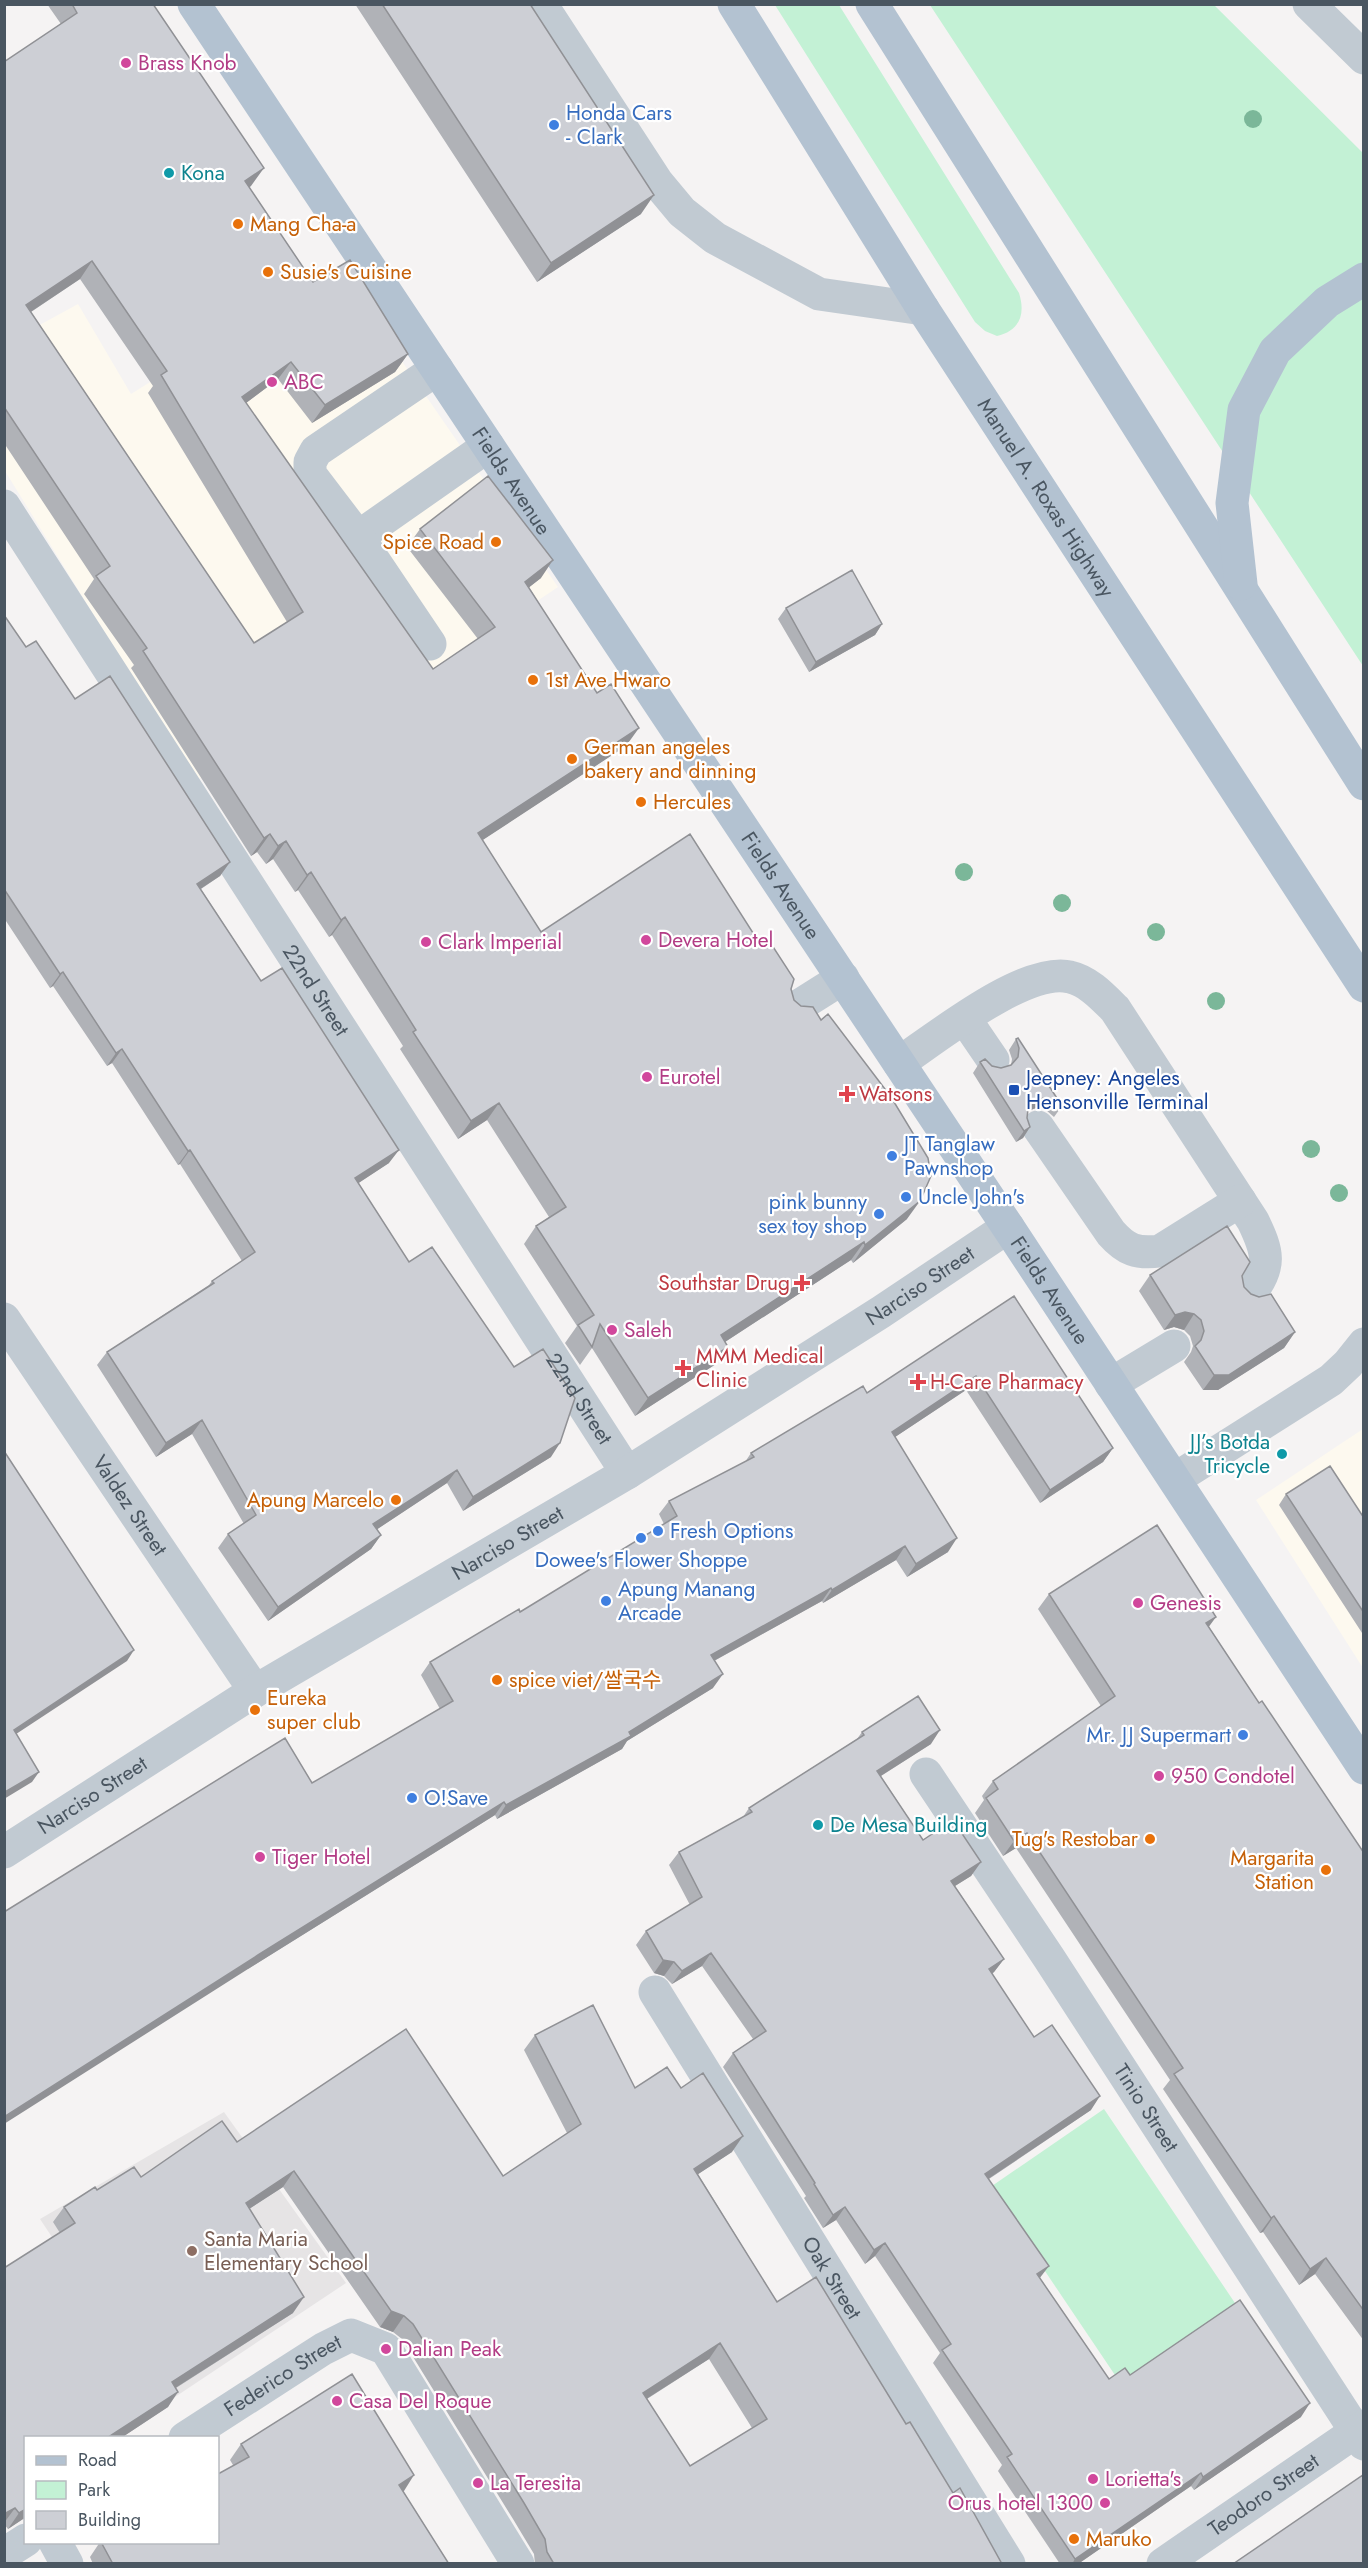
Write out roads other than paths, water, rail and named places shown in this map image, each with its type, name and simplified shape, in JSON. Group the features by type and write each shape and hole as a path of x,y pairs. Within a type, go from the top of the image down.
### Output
{"main road":[{"name":"Fields Avenue","path":"194,4 843,978 1364,1768"},
{"name":"Manuel A. Roxas Highway","path":"734,4 923,309 1364,986"},
{"path":"872,4 1364,784"},
{"path":"1242,592 1232,502 1244,410 1275,351 1327,302 1364,279"}],"street":[{"path":"541,4 657,182 682,212 715,238 819,294 923,309"},
{"path":"1309,4 1364,58"},
{"path":"430,644 358,537 310,474 310,462 316,451 437,369"},
{"path":"358,537 488,446"},
{"name":"22nd Street","path":"4,506 627,1473"},
{"path":"899,1063 1023,983 1048,977 1070,976 1094,988 1115,1009 1253,1221 1266,1254 1262,1275 1250,1294"},
{"path":"797,1007 843,978"},
{"path":"965,1019 993,1060"},
{"path":"1038,1127 1111,1233 1121,1244 1133,1251 1144,1253 1160,1251 1240,1201"},
{"name":"Narciso Street","path":"4,1852 255,1691 627,1473 881,1312 1008,1227"},
{"name":"Valdez Street","path":"4,1318 255,1691"},
{"path":"1175,1479 1331,1380 1348,1365 1364,1344"},
{"path":"1111,1384 1174,1346"},
{"name":"Tinio Street","path":"926,1774 1361,2434"},
{"name":"Oak Street","path":"655,1992 1009,2564"},
{"name":"Federico Street","path":"188,2436 323,2349 351,2335 386,2349 518,2564"},
{"name":"Teodoro Street","path":"1163,2564 1361,2434"},
{"path":"4,2554 24,2541"},
{"path":"56,2544 67,2564"}],"place":[{"name":"Brass Knob","path":"126,63"},
{"name":"Honda Cars - Clark","path":"554,125"},
{"name":"Kona","path":"169,173"},
{"name":"Mang Cha-a","path":"238,224"},
{"name":"Susie's Cuisine","path":"268,272"},
{"name":"ABC","path":"272,382"},
{"name":"Spice Road","path":"496,542"},
{"name":"1st Ave Hwaro","path":"533,680"},
{"name":"German angeles bakery and dinning","path":"572,759"},
{"name":"Hercules","path":"641,802"},
{"name":"Devera Hotel","path":"646,940"},
{"name":"Clark Imperial","path":"426,942"},
{"name":"Eurotel","path":"647,1077"},
{"name":"Jeepney: Angeles Hensonville Terminal","path":"1014,1090"},
{"name":"Watsons","path":"847,1094"},
{"name":"JT Tanglaw Pawnshop","path":"892,1156"},
{"name":"Uncle John's","path":"906,1197"},
{"name":"pink bunny sex toy shop","path":"879,1214"},
{"name":"Southstar Drug","path":"802,1283"},
{"name":"Saleh","path":"612,1330"},
{"name":"MMM Medical Clinic","path":"683,1368"},
{"name":"H-Care Pharmacy","path":"918,1382"},
{"name":"JJ’s Botda Tricycle","path":"1282,1454"},
{"name":"Apung Marcelo","path":"396,1500"},
{"name":"Fresh Options","path":"658,1531"},
{"name":"Dowee's Flower Shoppe","path":"641,1538"},
{"name":"Apung Manang Arcade","path":"606,1601"},
{"name":"Genesis","path":"1138,1603"},
{"name":"spice viet/쌀국수","path":"497,1680"},
{"name":"Eureka super club","path":"255,1710"},
{"name":"Mr. JJ Supermart","path":"1243,1735"},
{"name":"950 Condotel","path":"1159,1776"},
{"name":"O!Save","path":"412,1798"},
{"name":"De Mesa Building","path":"818,1825"},
{"name":"Tug's Restobar","path":"1150,1839"},
{"name":"Tiger Hotel","path":"260,1857"},
{"name":"Margarita Station","path":"1326,1870"},
{"name":"Santa Maria Elementary School","path":"192,2251"},
{"name":"Dalian Peak","path":"386,2349"},
{"name":"Casa Del Roque","path":"337,2401"},
{"name":"Lorietta's","path":"1093,2479"},
{"name":"La Teresita","path":"478,2483"},
{"name":"Orus hotel 1300","path":"1105,2503"},
{"name":"Maruko","path":"1074,2539"}]}
